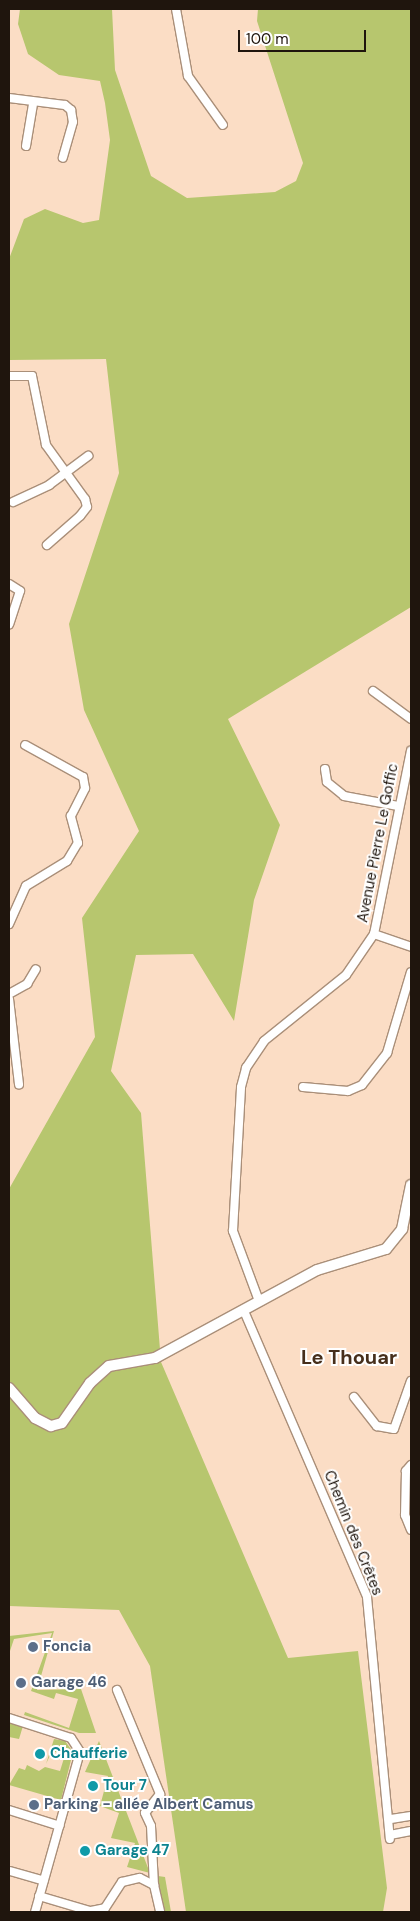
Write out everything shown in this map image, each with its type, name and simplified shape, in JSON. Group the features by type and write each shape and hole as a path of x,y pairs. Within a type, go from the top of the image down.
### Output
{"street":[{"path":"176,9 188,76 223,125"},
{"path":"9,98 33,104 65,105 74,114 63,158"},
{"path":"26,146 33,104"},
{"path":"9,376 32,376 46,445 87,507 47,545"},
{"path":"13,502 66,474 88,456"},
{"path":"9,584 20,591 9,624"},
{"path":"373,691 411,719"},
{"path":"9,924 26,886 67,860 78,843 71,816 85,788 83,777 25,745"},
{"name":"Avenue Pierre Le Goffic","path":"259,1301 233,1231 236,1129 246,1068 264,1041 346,975 374,934 398,806 411,751"},
{"path":"324,769 327,782 344,796 398,806"},
{"path":"374,934 411,947"},
{"path":"9,994 27,984 36,969"},
{"path":"303,1087 348,1091 362,1085 387,1053 411,972"},
{"path":"9,999 19,1084"},
{"path":"9,1388 36,1418 51,1426 62,1423 90,1383 109,1366 155,1358 316,1270 386,1249 402,1229 411,1185"},
{"name":"Chemin des Crêtes","path":"244,1310 367,1598 391,1819 390,1837 411,1831"},
{"path":"354,1397 378,1426 394,1429 411,1381"},
{"path":"411,1465 406,1471 405,1515 411,1530"},
{"path":"116,1690 160,1794 145,1813 151,1826 154,1885 160,1912"},
{"path":"9,1718 78,1744 80,1752 35,1912"},
{"path":"9,1810 60,1826"},
{"path":"391,1819 411,1816"},
{"path":"10,1872 44,1881"},
{"path":"39,1896 92,1912 105,1908 126,1880 140,1878 154,1885"}],"green space":[{"path":"20,9 112,9 115,70 151,176 187,198 275,192 296,181 303,163 257,21 258,9 411,9 411,607 228,719 280,825 254,900 234,1021 193,954 136,955 111,1071 141,1113 161,1362 288,1658 358,1651 387,1888 383,1912 186,1912 150,1666 119,1610 9,1606 9,1189 95,1037 82,918 139,831 84,710 69,624 119,473 106,359 9,360 9,259 24,219 45,209 83,223 99,220 110,140 105,103 100,81 59,75 28,54 18,24"},
{"path":"54,1631 37,1690 81,1689 96,1733 79,1733 24,1715 25,1712 69,1728 78,1699 56,1693 54,1699 31,1691 52,1633 14,1639 9,1654 9,1636"},
{"path":"9,1722 23,1726 19,1739 9,1737"},
{"path":"54,1739 65,1741 73,1752 61,1800 9,1785 19,1768 25,1770 27,1765 39,1771 45,1767 60,1771 65,1755 52,1751 46,1764"},
{"path":"99,1741 150,1873 127,1867 135,1843 111,1838 119,1813 100,1806 108,1776 85,1772"},
{"path":"158,1876 165,1877 171,1912 163,1912"}],"place":[{"name":"Foncia","path":"33,1647"},
{"name":"Garage 46","path":"21,1683"},
{"name":"Chaufferie","path":"40,1754"},
{"name":"Tour 7","path":"93,1786"},
{"name":"Parking - allée Albert Camus","path":"34,1805"},
{"name":"Garage 47","path":"85,1851"}],"district":[{"name":"Le Thouar","path":"349,1357"}]}
